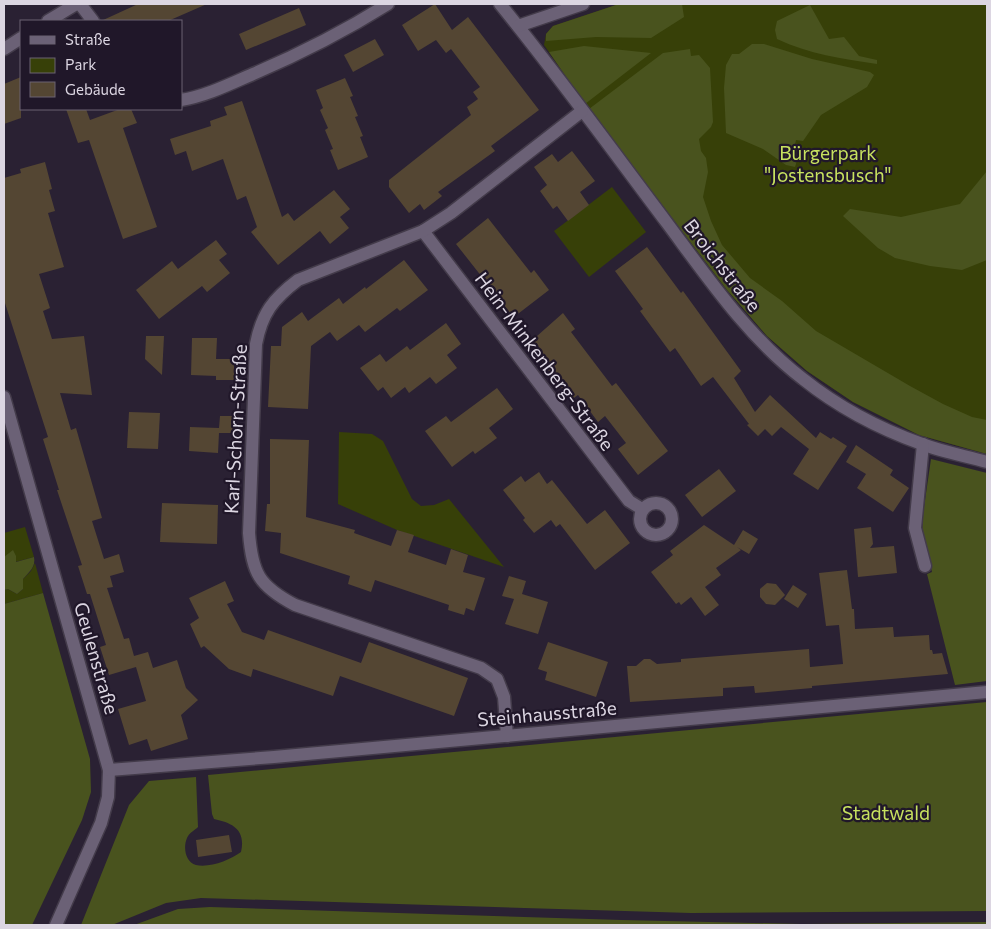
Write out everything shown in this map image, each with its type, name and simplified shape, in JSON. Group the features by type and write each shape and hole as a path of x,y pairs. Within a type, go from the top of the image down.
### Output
{"street":[{"path":"50,20 78,4 92,20"},
{"path":"182,100 193,98 231,84 285,60 363,20 388,4"},
{"name":"Broichstraße","path":"500,4 720,294 762,343 803,380 847,409 884,428 923,444 987,462"},
{"path":"518,26 583,4"},
{"path":"4,50 20,39"},
{"name":"Karl-Schorn-Straße","path":"507,736 504,697 497,679 481,668 295,605 278,596 267,587 256,572 251,554 249,533 256,344 260,326 268,309 281,293 298,280 423,231 451,213 582,111"},
{"name":"Hein-Minkenberg-Straße","path":"423,231 629,500 642,509"},
{"name":"Geulenstraße","path":"4,398 109,770 108,797 101,823 56,925"},
{"path":"923,444 915,528 925,566"},
{"name":"Steinhausstraße","path":"109,770 274,757 987,692"}],"green space":[{"name":"Bürgerpark \"Jostensbusch\"","path":"619,4 987,4 987,454 919,435 853,402 807,371 767,336 727,290 591,112 544,45 546,34 553,26"},
{"path":"619,4 682,4 684,17 651,38 596,37 546,41 546,34 553,26"},
{"path":"810,5 829,39 844,37 859,56 877,60 877,64 813,52 777,39 775,30 777,21"},
{"path":"752,44 764,44 812,59 870,72 874,75 867,87 821,115 803,141 796,140 794,149 800,151 795,167 786,165 763,149 726,133 724,88 726,65 732,54 739,54"},
{"path":"584,46 651,53 585,104 549,52"},
{"path":"690,49 691,56 699,55 710,68 713,122 711,127 699,139 701,151 706,158 708,172 703,197 722,245 750,278 782,301 816,331 943,404 972,417 987,420 987,454 919,435 853,402 807,371 767,336 727,290 589,109 663,53"},
{"path":"987,171 987,260 962,270 930,266 895,258 878,248 843,216 850,209 901,217 960,204"},
{"path":"612,187 646,232 589,277 554,231"},
{"path":"339,432 372,434 383,441 412,499 421,506 434,505 449,499 504,567 397,530 338,504"},
{"path":"931,459 987,473 987,681 955,685 927,574 932,572 922,532"},
{"path":"25,527 34,557 15,562 4,557 4,533"},
{"path":"13,550 16,562 34,557 32,569 23,579 23,589 17,594 8,589 4,590 4,557"},
{"path":"35,563 43,593 4,604 4,590 8,589 17,594 23,589 23,579 31,571"},
{"path":"43,593 90,759 91,792 82,820 32,925 4,925 4,604"},
{"name":"Stadtwald","path":"987,702 987,911 691,913 201,898 166,903 112,925 81,925 129,805 149,781 196,777 198,827 188,836 185,850 189,861 202,866 220,863 236,855 241,852 242,844 242,838 237,829 232,825 214,819 208,775"},
{"path":"210,907 622,920 802,924 987,922 987,925 134,925 178,909"}],"building":[{"path":"138,4 207,4 170,20 103,20"},
{"path":"435,4 452,30 468,17 539,110 491,146 495,151 438,192 442,196 424,210 420,204 409,213 389,187 389,180 471,115 467,107 478,99 473,92 480,87 451,49 446,53 436,40 418,51 402,25"},
{"path":"299,8 306,25 246,50 239,34"},
{"path":"375,39 384,55 353,72 344,55"},
{"path":"20,77 21,118 4,124 4,84"},
{"path":"345,78 353,96 350,97 358,116 355,117 363,136 360,137 368,157 338,170 330,150 333,149 325,130 328,128 320,110 323,108 316,90"},
{"path":"242,101 282,217 288,213 294,221 334,190 350,209 340,217 349,228 330,244 320,231 278,265 251,232 257,227 246,196 237,200 223,159 192,171 186,151 175,155 170,139 211,126 210,121 227,115 224,107"},
{"path":"66,110 86,110 90,120 117,110 131,110 137,123 123,128 157,227 123,239 89,140 78,143"},
{"path":"572,151 595,181 580,192 589,205 568,221 557,206 553,209 540,191 547,185 534,167 552,154 558,162"},
{"path":"45,162 52,189 49,190 55,211 48,213 64,267 39,274 50,308 43,311 52,339 84,336 92,395 60,393 71,430 76,428 102,518 92,521 104,559 119,554 124,572 110,576 113,587 107,588 124,639 129,638 134,656 148,652 153,668 177,660 186,688 198,700 181,715 188,739 151,751 147,739 129,745 118,709 146,701 136,667 109,675 100,647 106,645 90,594 87,594 78,566 82,565 57,490 59,490 43,439 48,437 4,300 4,178 21,173 20,169"},
{"path":"488,218 531,273 534,270 549,290 510,320 490,293 493,291 456,244"},
{"path":"216,240 227,254 219,260 230,273 207,292 202,286 159,319 136,290 172,261 178,269"},
{"path":"647,247 681,293 683,291 741,371 734,378 755,412 770,395 816,438 820,432 831,439 833,437 847,446 818,490 793,474 809,449 781,427 772,436 765,429 758,436 747,425 749,424 713,377 701,386 675,348 670,352 640,311 643,309 615,271"},
{"path":"404,260 428,290 400,311 397,308 365,332 359,325 337,341 330,332 311,346 308,409 268,407 271,346 281,346 282,327 302,312 308,321 339,298 343,304"},
{"path":"563,313 575,329 571,332 612,386 616,383 668,451 638,475 618,449 626,443 605,416 598,422 578,395 571,400 528,344"},
{"path":"446,323 461,344 447,355 457,368 436,384 430,377 409,393 405,387 391,398 383,387 378,391 360,368 380,354 386,362 407,346 410,350"},
{"path":"146,336 164,336 162,375 145,359"},
{"path":"192,338 217,338 216,359 234,359 234,380 216,380 216,376 191,375"},
{"path":"497,388 513,409 489,428 497,438 475,454 473,451 452,467 425,431 446,416 451,422"},
{"path":"129,412 160,413 158,449 127,448"},
{"path":"220,416 236,416 235,433 219,433 218,453 189,451 190,427 219,428"},
{"path":"270,439 309,440 306,517 355,530 354,533 391,546 397,530 414,535 408,552 446,565 451,549 468,555 463,572 485,578 474,611 466,608 464,615 448,610 449,605 375,580 371,592 348,584 350,576 280,553 281,533 265,531 267,504 270,504"},
{"path":"856,445 893,470 890,475 909,488 893,512 857,488 866,474 846,462"},
{"path":"719,469 736,491 702,517 685,495"},
{"path":"539,472 547,484 552,480 587,524 605,510 630,543 595,570 560,524 556,527 551,520 534,533 503,490 521,476 525,482"},
{"path":"162,503 218,505 217,544 160,542"},
{"path":"704,525 734,545 743,530 758,539 749,554 737,547 741,550 716,568 721,575 705,587 719,605 705,616 691,597 681,605 679,602 676,604 651,572 673,555 670,551"},
{"path":"871,527 873,544 870,548 894,546 897,573 858,577 854,529"},
{"path":"847,570 852,609 854,609 855,629 893,627 894,637 929,635 930,650 932,650 933,654 942,653 948,674 755,693 754,686 723,688 723,696 630,702 627,666 636,666 644,659 650,659 657,664 681,662 681,659 809,649 810,667 843,664 839,625 826,626 819,573"},
{"path":"509,576 526,581 522,594 548,602 538,634 505,624 514,599 502,596"},
{"path":"225,581 234,601 227,604 242,632 264,640 268,630 361,663 369,642 468,678 454,716 340,676 333,696 253,669 251,677 229,669 204,646 201,648 190,624 199,618 189,598"},
{"path":"767,583 776,584 785,595 775,605 766,604 760,597 760,589"},
{"path":"793,585 807,594 798,608 784,599"},
{"path":"548,642 608,662 596,697 545,680 547,672 538,669"},
{"path":"229,835 232,852 198,857 196,840"}]}
